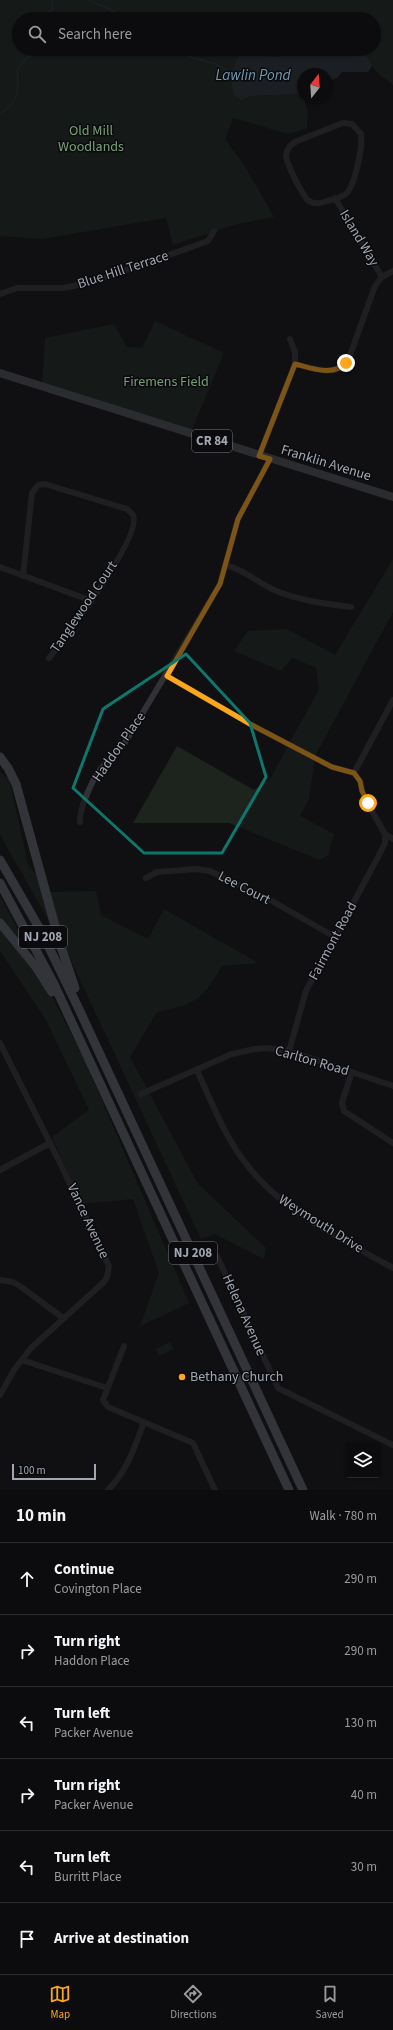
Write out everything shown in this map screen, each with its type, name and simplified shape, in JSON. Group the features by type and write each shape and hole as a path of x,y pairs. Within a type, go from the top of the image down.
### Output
{"highway":[{"path":"0,757 8,768 16,784 60,944 83,1017"},
{"name":"NJ 208","path":"0,860 40,931 83,1017 303,1490"},
{"name":"NJ 208","path":"0,883 40,955 75,1028 289,1490"},
{"path":"0,923 36,967 75,1028"}],"main road":[{"name":"Franklin Avenue","path":"0,373 393,498"}],"street":[{"name":"Island Way","path":"348,123 359,130 362,138 351,187 342,196 335,198 320,203 310,202 306,199 287,160 287,151 292,143 348,123"},
{"name":"Island Way","path":"335,198 382,277"},
{"name":"Blue Hill Terrace","path":"0,294 17,288 63,288 93,282 208,241 214,231"},
{"path":"295,364 326,371 338,369 346,363 375,286 382,277 393,271"},
{"path":"259,456 295,364 295,352 290,339"},
{"name":"Haddon Place","path":"80,822 79,814 96,776 104,764 124,744 167,676 220,584 238,519 270,459"},
{"name":"Tanglewood Court","path":"23,576 32,493 38,485 45,484 127,510 133,515 134,526 92,601 49,658"},
{"path":"225,565 244,572 284,594 351,607"},
{"path":"0,567 92,601"},
{"path":"167,676 250,724 319,760 338,769 354,773 360,781 364,797 385,834 393,839"},
{"path":"354,773 393,700"},
{"name":"Fairmont Road","path":"289,1051 306,991 378,857 385,843 385,834"},
{"name":"Lee Court","path":"146,878 157,872 196,869 210,871 272,901 335,937"},
{"name":"Vance Avenue","path":"0,1043 109,1266 107,1277 104,1282 39,1340 22,1360 0,1394"},
{"name":"Carlton Road","path":"141,1094 244,1051 267,1048 289,1051 393,1086"},
{"name":"Weymouth Drive","path":"197,1070 230,1141 263,1184 303,1216 393,1268"},
{"path":"352,1072 342,1102 344,1111 393,1143"},
{"path":"0,1170 50,1143"},
{"name":"Helena Avenue","path":"217,1256 278,1388 393,1445"},
{"path":"0,1280 14,1282 63,1318"},
{"path":"124,1346 103,1400 108,1407 192,1444 215,1490"},
{"path":"22,1360 107,1388"},
{"path":"108,1490 117,1480 129,1461 144,1422"}],"highlighted area":[{"path":"186,654 250,723 266,777 222,853 144,853 73,788 103,709"}],"green space":[{"name":"Old Mill Woodlands","path":"0,0 393,0 393,85 376,71 364,56 381,56 381,12 12,12 12,56 250,56 250,96 297,94 297,104 305,104 308,112 307,128 288,134 233,118 225,139 244,165 274,217 237,224 173,245 166,218 42,239 0,236"},
{"name":"Firemens Field","path":"155,321 224,353 190,434 42,387 45,338 114,324 127,347 142,348"},
{"path":"393,559 393,612 315,756 309,799 300,816 334,834 328,855 320,860 229,823 133,823 177,746 254,790 270,779 319,689 316,668 293,658 281,671 234,651 248,631 287,629 335,655"},
{"path":"0,772 9,779 28,864 50,892 96,891 101,915 148,939 164,909 258,963 222,966 209,986 197,999 181,1006 157,1012 130,1057 198,1184 266,1248 264,1259 215,1234 201,1239 69,956 0,835"},
{"path":"0,895 85,1061 189,1303 140,1326 159,1273 133,1199 82,1204 52,1137 89,1110 46,1020 0,951"},
{"path":"170,1342 174,1349 159,1356 156,1349"}],"water":[{"name":"Lawlin Pond","path":"239,56 366,56 372,66 368,72 342,72 337,78 333,79 333,68 297,68 297,94 250,96 241,100 233,94 231,73"}],"waterway":[{"path":"49,12 53,8 52,0"},
{"path":"88,0 116,12"},
{"path":"0,113 11,105 14,100 18,90 17,70 26,58 31,56"},
{"path":"188,56 213,63 231,73"}],"place":[{"name":"Bethany Church","path":"182,1377"}],"route":[{"path":"346,363 343,367 334,371 295,364 259,456 270,459 238,519 220,584 167,676 250,724 332,767 354,773 360,781 364,797 368,803"}]}
